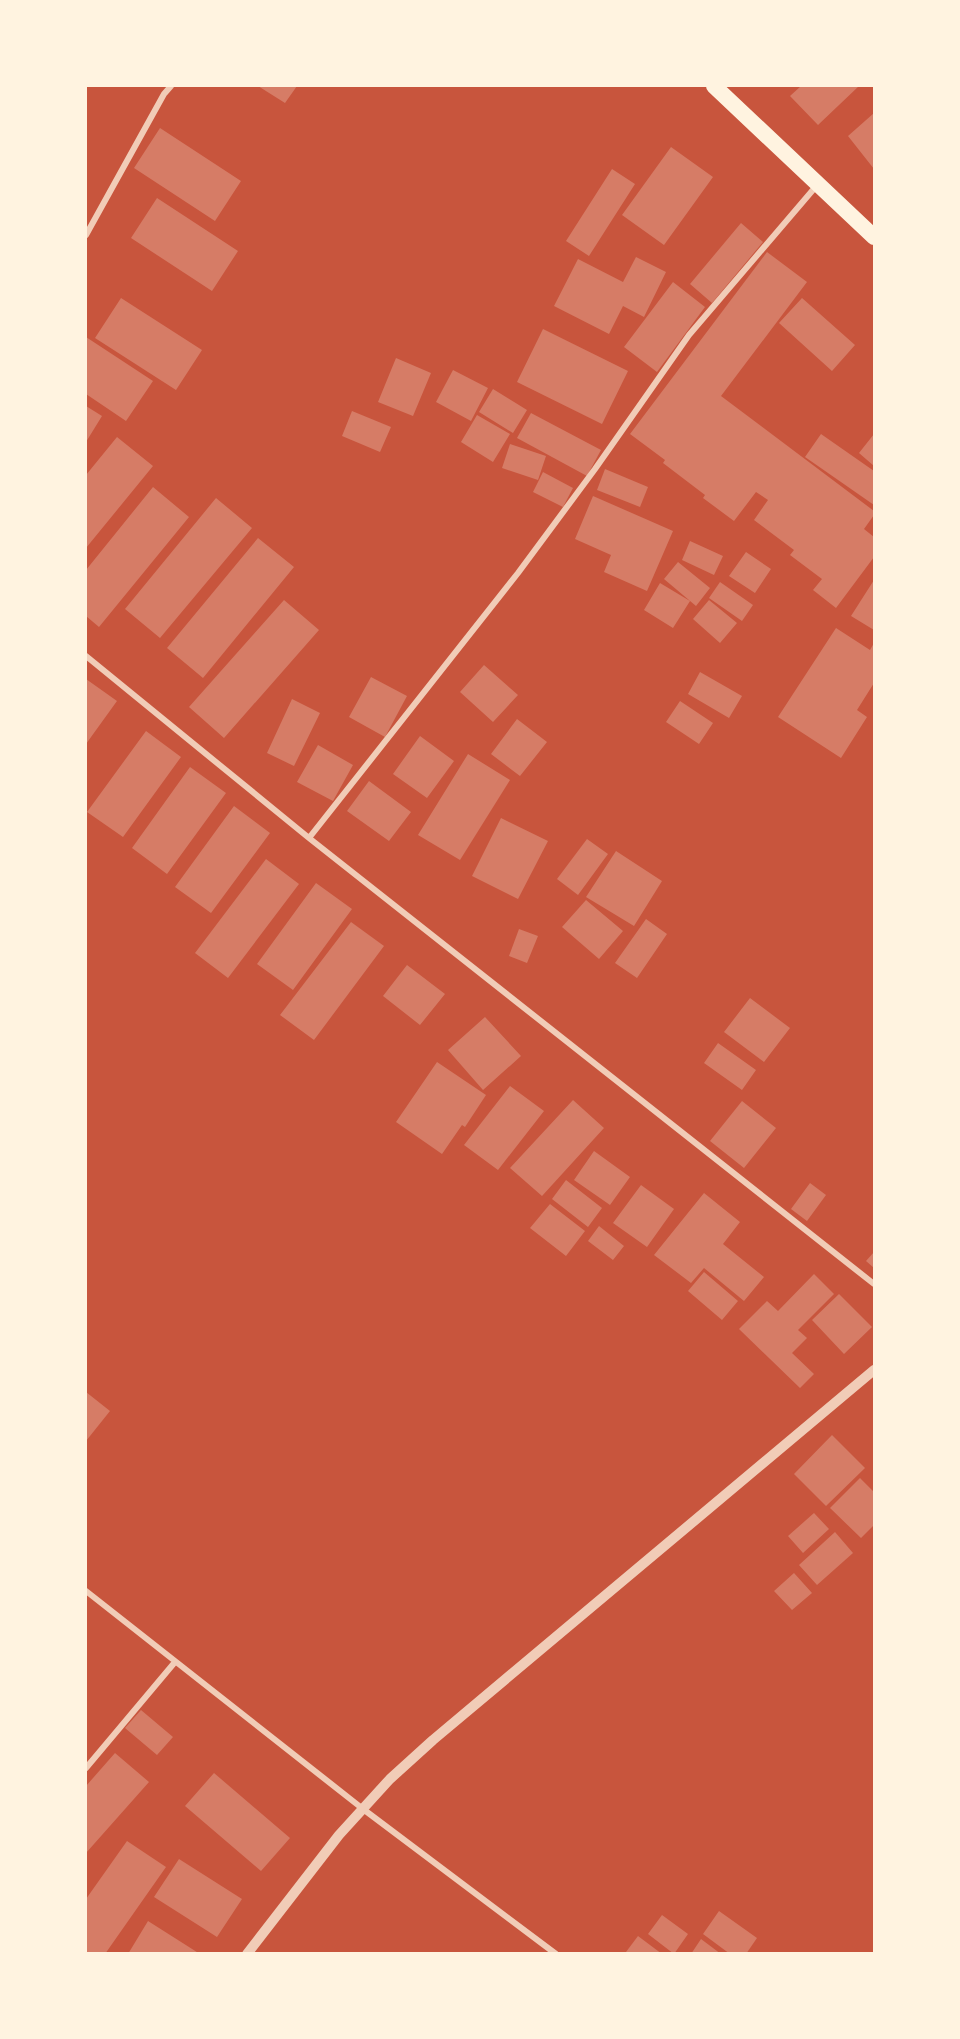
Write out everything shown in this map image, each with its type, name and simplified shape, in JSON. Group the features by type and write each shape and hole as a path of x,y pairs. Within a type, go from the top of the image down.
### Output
{"highway":[{"path":"714,86 874,237"}],"street":[{"path":"86,235 164,94 171,86"},
{"path":"309,838 518,573 596,469 689,335 819,184"},
{"path":"86,656 309,838 874,1284"},
{"path":"247,1953 339,1835 390,1779 433,1740 874,1370"},
{"path":"86,1591 363,1809 556,1953"},
{"path":"86,1768 175,1662"}],"building":[{"path":"258,86 297,86 285,103"},
{"path":"801,86 859,86 818,125 790,96"},
{"path":"874,113 874,169 848,136"},
{"path":"160,128 241,181 215,221 134,168"},
{"path":"671,147 713,177 664,245 622,215"},
{"path":"612,169 635,184 589,256 566,241"},
{"path":"157,198 238,251 212,291 131,238"},
{"path":"741,223 763,242 712,303 690,284"},
{"path":"767,252 807,282 721,396 874,511 874,515 864,529 874,537 874,557 836,608 813,590 822,579 790,555 794,550 754,520 768,500 756,492 734,521 663,463 665,460 630,434"},
{"path":"636,257 666,272 644,317 623,306 609,334 554,306 578,259 623,282"},
{"path":"673,282 705,307 657,372 624,347"},
{"path":"121,298 202,350 176,390 95,338"},
{"path":"802,298 855,345 832,371 779,323"},
{"path":"543,329 628,371 602,424 517,382"},
{"path":"86,337 153,381 126,421 86,394"},
{"path":"396,358 431,373 413,416 378,402"},
{"path":"453,370 488,388 471,421 436,402"},
{"path":"493,389 527,410 513,433 479,412"},
{"path":"86,406 102,416 86,442"},
{"path":"352,411 391,427 380,452 342,436"},
{"path":"531,413 601,450 587,476 517,438"},
{"path":"477,415 510,434 493,462 461,442"},
{"path":"821,434 874,471 874,505 805,457"},
{"path":"874,434 874,466 859,453"},
{"path":"117,437 153,466 86,548 86,475"},
{"path":"510,444 546,456 538,480 502,468"},
{"path":"605,469 648,487 640,507 597,490"},
{"path":"543,472 573,488 563,507 533,492"},
{"path":"153,487 189,517 99,627 86,616 86,570"},
{"path":"593,496 673,531 647,591 604,572 611,555 575,539"},
{"path":"216,498 252,528 160,638 125,609"},
{"path":"258,538 294,567 203,678 167,648"},
{"path":"690,541 723,556 714,575 682,560"},
{"path":"746,552 771,569 755,593 729,576"},
{"path":"678,562 710,588 696,606 664,579"},
{"path":"874,580 874,630 851,616"},
{"path":"720,582 753,605 742,621 709,598"},
{"path":"660,583 690,601 673,628 644,610"},
{"path":"284,600 319,630 224,738 189,707"},
{"path":"709,600 737,623 720,643 693,619"},
{"path":"836,628 870,650 874,643 874,683 857,710 867,717 841,758 778,717"},
{"path":"484,665 518,695 493,722 460,692"},
{"path":"700,672 742,696 729,718 688,694"},
{"path":"371,677 407,696 385,737 349,717"},
{"path":"86,679 117,701 86,744"},
{"path":"292,699 320,713 294,766 267,753"},
{"path":"680,701 713,723 699,744 666,722"},
{"path":"517,719 547,742 520,776 491,754"},
{"path":"146,731 181,757 123,837 87,812"},
{"path":"420,736 454,761 427,798 393,774"},
{"path":"318,745 353,765 333,801 297,782"},
{"path":"468,754 510,780 460,860 418,835"},
{"path":"190,767 226,793 167,874 132,848"},
{"path":"369,781 411,812 389,841 347,811"},
{"path":"234,806 270,833 211,913 175,887"},
{"path":"501,818 548,841 518,899 472,876"},
{"path":"587,839 608,854 578,895 557,879"},
{"path":"616,851 662,881 634,926 586,897"},
{"path":"266,859 299,884 228,978 195,953"},
{"path":"316,883 352,909 293,990 257,964"},
{"path":"586,900 623,931 599,959 562,927"},
{"path":"646,919 667,934 637,978 615,963"},
{"path":"351,922 384,946 314,1040 280,1015"},
{"path":"519,929 538,936 527,963 509,956"},
{"path":"407,965 445,994 420,1025 383,996"},
{"path":"750,998 790,1028 764,1062 724,1032"},
{"path":"485,1017 521,1056 483,1090 448,1050"},
{"path":"718,1043 756,1070 742,1090 704,1063"},
{"path":"437,1062 486,1095 465,1127 462,1125 442,1154 396,1122"},
{"path":"510,1086 544,1111 498,1170 464,1145"},
{"path":"573,1100 604,1128 542,1196 510,1168"},
{"path":"742,1101 776,1128 744,1168 710,1141"},
{"path":"594,1151 630,1177 610,1205 574,1180"},
{"path":"566,1180 602,1208 588,1227 552,1199"},
{"path":"810,1183 826,1195 807,1221 791,1209"},
{"path":"641,1185 674,1209 647,1247 613,1223"},
{"path":"704,1193 740,1222 723,1244 764,1277 744,1301 704,1268 691,1283 654,1255"},
{"path":"550,1204 585,1231 566,1256 530,1228"},
{"path":"599,1226 624,1246 613,1260 588,1241"},
{"path":"874,1252 874,1268 866,1261"},
{"path":"704,1272 738,1301 722,1320 688,1291"},
{"path":"814,1274 834,1294 798,1330 807,1338 792,1353 814,1374 800,1388 739,1329 767,1301 778,1311"},
{"path":"839,1294 872,1327 844,1354 812,1320"},
{"path":"86,1392 110,1411 86,1441"},
{"path":"832,1435 865,1468 826,1506 794,1474"},
{"path":"860,1478 874,1492 874,1525 861,1538 830,1508"},
{"path":"814,1513 829,1529 803,1553 788,1536"},
{"path":"835,1532 853,1553 817,1585 799,1565"},
{"path":"794,1573 812,1593 792,1610 774,1591"},
{"path":"141,1710 173,1737 157,1755 125,1728"},
{"path":"115,1753 149,1782 86,1853 86,1786"},
{"path":"214,1773 290,1838 261,1871 185,1806"},
{"path":"127,1841 166,1867 105,1954 86,1954 86,1899"},
{"path":"179,1859 242,1899 217,1937 154,1897"},
{"path":"719,1911 757,1938 746,1954 730,1954 703,1934"},
{"path":"662,1915 688,1934 674,1954 648,1934"},
{"path":"148,1921 200,1954 128,1954"},
{"path":"638,1936 662,1954 626,1952"},
{"path":"701,1939 721,1954 691,1954"}]}
